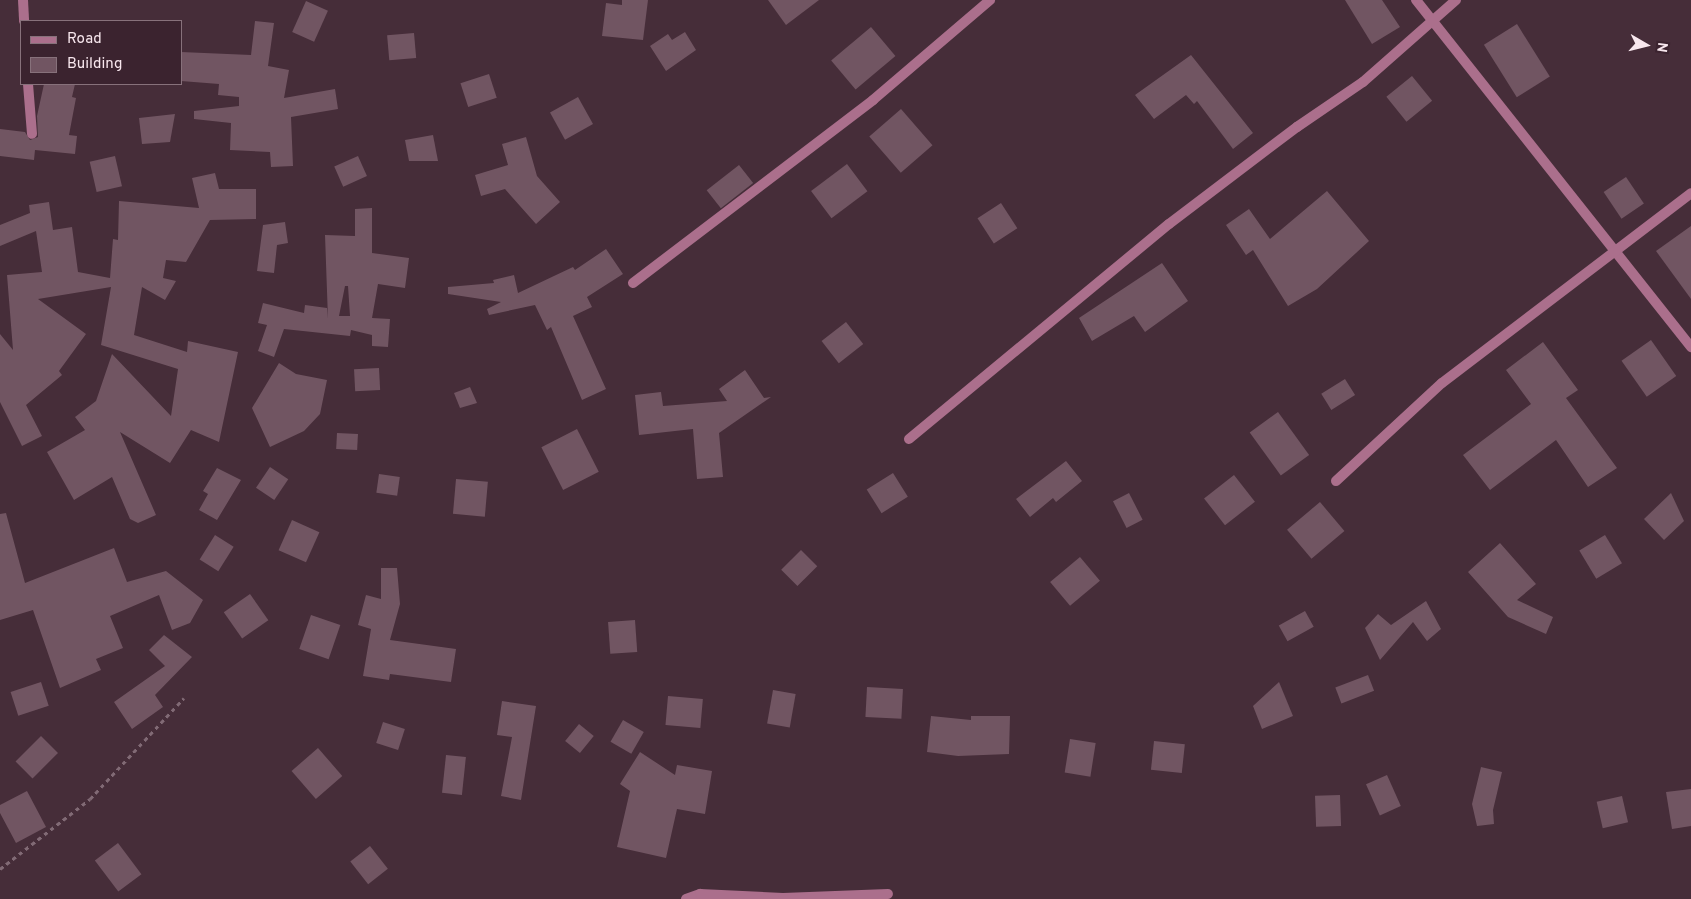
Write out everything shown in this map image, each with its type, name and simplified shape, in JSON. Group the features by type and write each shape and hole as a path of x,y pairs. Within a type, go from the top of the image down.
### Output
{"street":[{"path":"23,0 24,20"},
{"path":"632,283 873,100 990,0"},
{"path":"1416,0 1691,347"},
{"path":"909,439 1169,224 1297,127 1363,82 1431,19 1456,0"},
{"path":"28,85 32,134"},
{"path":"1336,481 1442,383 1691,192"},
{"path":"686,899 700,894 783,898 888,894"}],"path":[{"path":"0,869 90,799 184,698"}],"building":[{"path":"622,0 648,0 643,40 602,36 606,3 622,5"},
{"path":"768,0 819,0 786,25"},
{"path":"1345,0 1382,0 1400,27 1372,44"},
{"path":"306,1 328,11 314,42 292,32"},
{"path":"255,21 274,23 268,66 289,70 284,98 335,89 338,109 291,117 293,166 271,167 270,152 230,150 231,123 194,119 194,111 239,106 239,97 218,95 219,84 182,81 182,52 251,55"},
{"path":"1517,24 1550,77 1517,97 1484,45"},
{"path":"871,27 895,56 856,90 831,60"},
{"path":"685,32 696,50 666,71 650,46 668,34 672,40"},
{"path":"414,33 416,58 389,60 387,35"},
{"path":"1191,55 1253,133 1233,149 1197,101 1194,104 1186,95 1154,119 1135,95"},
{"path":"489,74 497,98 468,107 460,83"},
{"path":"1412,76 1432,101 1406,122 1386,97"},
{"path":"44,85 75,85 72,97 76,98 69,135 77,136 75,154 35,150 34,160 0,156 0,129 25,132 30,140 38,137 37,116"},
{"path":"578,97 593,124 565,140 550,113"},
{"path":"901,109 932,145 901,173 869,137"},
{"path":"175,114 170,142 142,144 139,118"},
{"path":"433,135 438,161 409,161 405,140"},
{"path":"526,137 537,176 560,202 536,224 505,189 481,196 475,175 508,165 502,144"},
{"path":"115,156 122,186 97,192 90,162"},
{"path":"358,156 367,176 343,187 334,167"},
{"path":"847,164 867,191 832,218 811,191"},
{"path":"739,165 753,183 721,208 707,190"},
{"path":"215,173 219,189 256,189 256,219 210,220 186,262 166,260 163,278 176,281 165,300 142,287 134,335 187,352 188,341 238,352 219,442 191,430 170,463 120,432 156,515 138,523 130,519 112,477 74,500 47,452 85,430 75,417 96,401 112,354 171,416 178,369 101,345 111,287 38,299 86,334 59,371 62,375 26,405 42,436 22,446 0,402 0,334 13,350 7,275 42,272 36,231 0,246 0,225 30,213 29,205 49,202 53,230 72,227 78,272 110,278 113,239 118,240 119,201 199,208 192,178"},
{"path":"1626,177 1644,204 1622,219 1604,192"},
{"path":"1327,191 1369,241 1317,289 1288,306 1253,250 1246,255 1226,225 1249,209 1270,239"},
{"path":"1001,203 1017,228 994,243 978,218"},
{"path":"372,208 372,253 409,258 405,288 378,284 372,318 390,319 388,347 372,346 372,335 351,330 350,336 284,329 274,357 258,351 267,325 258,323 263,303 304,313 305,305 327,308 328,319 325,235 355,236 355,209","holes":["345,286 348,286 350,316 339,316"]},
{"path":"285,222 288,243 277,245 274,273 257,271 263,225"},
{"path":"1691,226 1691,299 1656,251"},
{"path":"606,249 623,274 587,297 592,307 573,316 606,389 582,400 551,327 547,330 535,305 489,315 487,309 501,302 448,294 448,287 494,283 493,280 514,275 518,293 573,267 575,270"},
{"path":"1162,263 1188,301 1145,332 1134,316 1092,341 1079,318"},
{"path":"846,322 863,344 839,363 822,341"},
{"path":"1651,340 1676,376 1647,397 1622,361"},
{"path":"1543,342 1578,390 1566,398 1617,468 1588,487 1556,440 1490,490 1463,455 1531,404 1506,370"},
{"path":"279,363 296,374 327,380 320,414 304,431 270,447 252,408"},
{"path":"379,368 380,390 355,391 354,369"},
{"path":"745,370 764,398 771,397 719,433 723,477 697,479 693,429 639,435 635,395 661,392 663,406 727,401 719,389"},
{"path":"1345,379 1355,395 1331,410 1321,394"},
{"path":"470,387 477,403 460,408 454,393"},
{"path":"1278,412 1309,455 1281,475 1250,433"},
{"path":"577,429 599,472 563,490 541,447"},
{"path":"337,433 358,434 357,450 336,449"},
{"path":"1066,461 1082,481 1056,502 1053,498 1030,517 1016,499"},
{"path":"270,467 288,479 274,500 256,488"},
{"path":"217,468 241,480 217,520 199,510 208,494 203,491"},
{"path":"893,473 908,497 882,513 867,489"},
{"path":"379,474 400,477 397,496 376,493"},
{"path":"1234,475 1255,502 1225,525 1204,498"},
{"path":"456,479 488,482 485,517 453,514"},
{"path":"1129,493 1143,520 1127,528 1113,501"},
{"path":"1671,493 1684,521 1664,540 1644,519"},
{"path":"1320,502 1344,531 1311,559 1287,530"},
{"path":"6,513 25,583 114,548 127,582 166,571 203,600 190,623 172,630 159,595 110,616 123,648 96,659 101,670 60,688 33,610 0,620 0,514"},
{"path":"292,520 319,532 306,562 279,550"},
{"path":"215,535 234,547 218,571 200,560"},
{"path":"1605,535 1622,563 1596,579 1579,550"},
{"path":"1500,543 1536,584 1517,600 1553,617 1546,634 1508,617 1468,572"},
{"path":"801,550 817,566 797,586 781,570"},
{"path":"1080,557 1100,581 1070,606 1050,582"},
{"path":"381,568 397,568 400,604 390,640 456,649 451,682 390,674 389,680 363,676 371,629 358,625 366,595 381,599"},
{"path":"250,594 268,620 242,639 224,612"},
{"path":"1426,601 1441,629 1427,641 1413,622 1380,660 1365,628 1378,614 1391,625"},
{"path":"1305,611 1314,627 1287,641 1279,626"},
{"path":"311,615 340,625 329,659 299,649"},
{"path":"635,620 637,652 610,654 608,622"},
{"path":"164,635 192,657 155,695 163,707 132,729 114,702 165,666 149,650"},
{"path":"1368,675 1374,691 1341,703 1335,688"},
{"path":"41,682 49,706 18,716 11,692"},
{"path":"1279,682 1293,716 1262,729 1253,706"},
{"path":"867,687 903,689 901,719 865,717"},
{"path":"773,690 796,694 790,727 767,723"},
{"path":"668,696 703,699 700,728 665,725"},
{"path":"502,701 536,706 521,800 501,796 512,737 497,735"},
{"path":"931,716 971,720 971,716 1010,716 1009,754 958,756 927,752"},
{"path":"623,720 644,732 631,754 610,742"},
{"path":"383,722 405,729 398,750 376,743"},
{"path":"579,724 594,736 580,753 565,741"},
{"path":"41,736 58,753 33,778 16,761"},
{"path":"1070,739 1096,743 1090,777 1065,773"},
{"path":"1154,741 1185,744 1182,773 1151,770"},
{"path":"318,748 342,776 316,799 292,771"},
{"path":"640,752 675,775 677,765 712,771 705,814 677,809 666,858 617,847 630,791 620,784"},
{"path":"446,755 466,757 462,795 442,793"},
{"path":"1481,767 1502,772 1493,810 1494,824 1477,826 1472,804"},
{"path":"1387,775 1401,806 1380,815 1366,784"},
{"path":"1691,789 1691,826 1672,829 1666,792"},
{"path":"27,791 46,827 16,843 0,813 0,805"},
{"path":"1340,795 1341,826 1316,827 1315,796"},
{"path":"1622,796 1628,822 1603,828 1597,802"},
{"path":"118,843 141,874 118,892 95,860"},
{"path":"370,846 388,869 368,884 350,861"}]}
